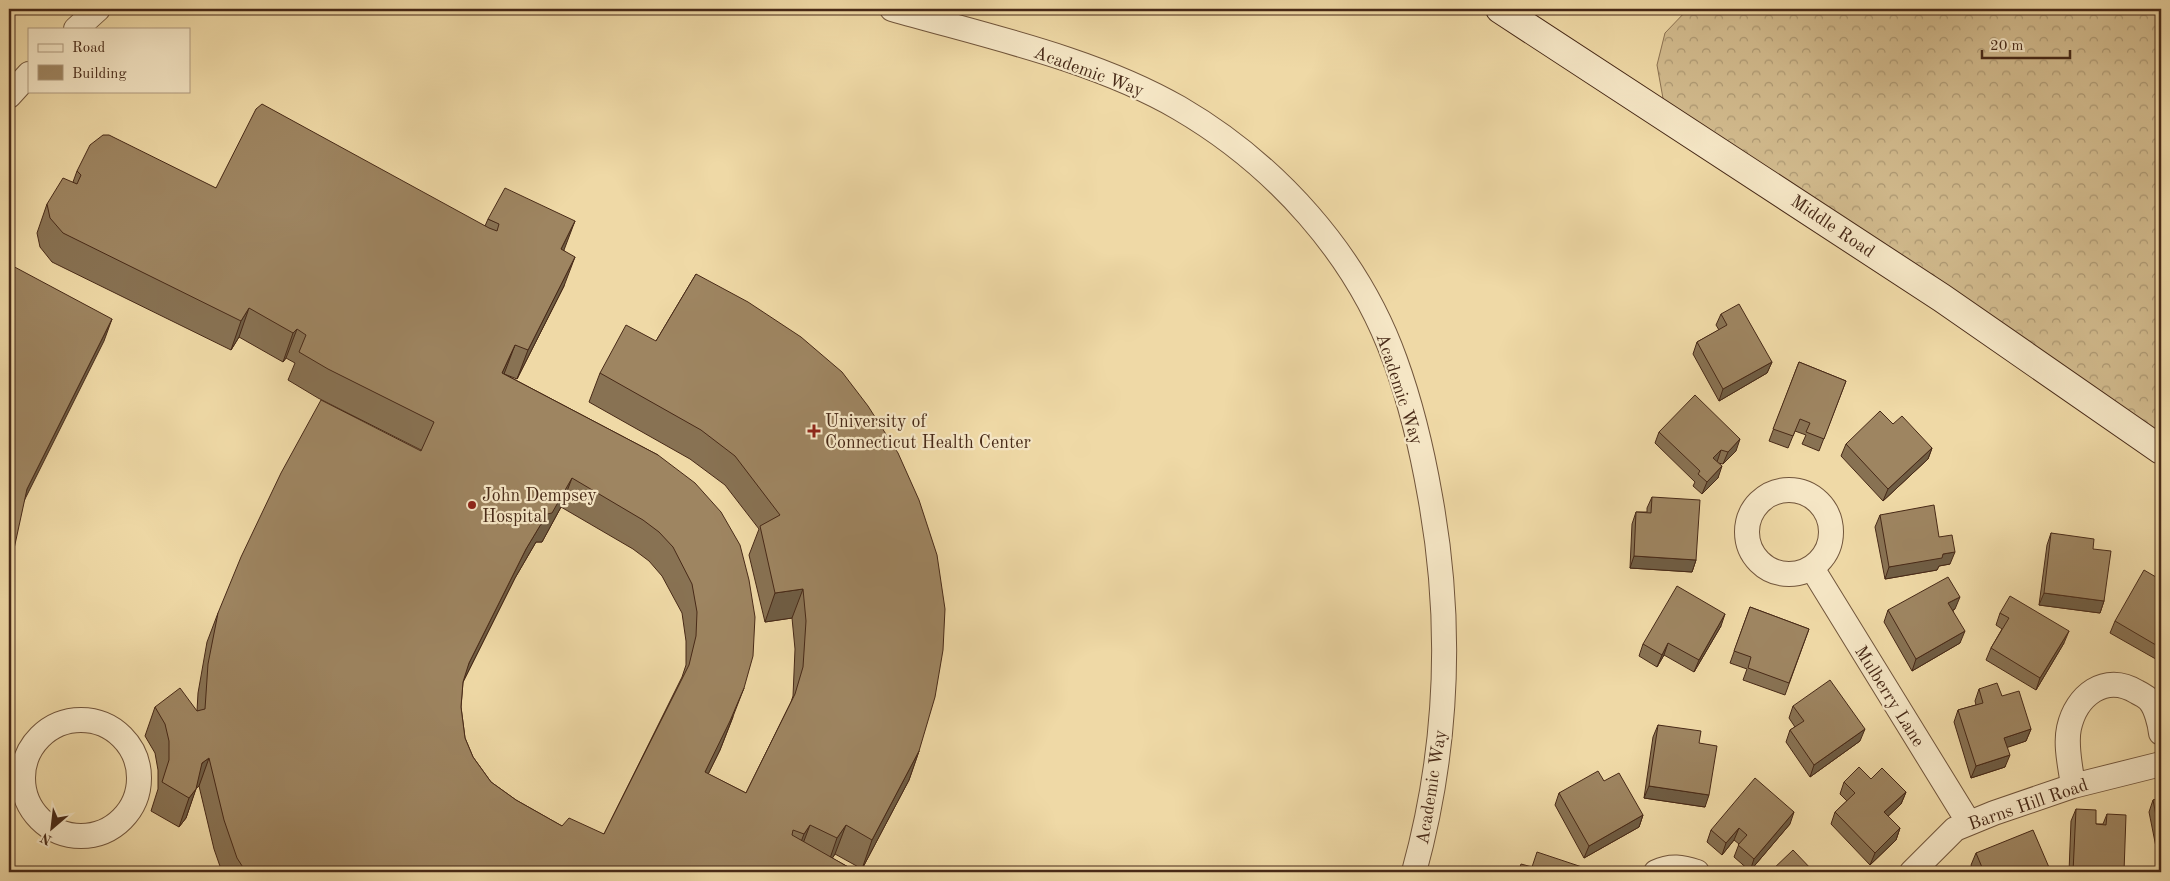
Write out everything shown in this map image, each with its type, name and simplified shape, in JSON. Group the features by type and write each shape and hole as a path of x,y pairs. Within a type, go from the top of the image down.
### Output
{"street":[{"path":"77,28 98,9"},
{"name":"Academic Way","path":"892,9 1079,64 1123,80 1180,109 1246,154 1280,184 1323,234 1352,274 1386,338 1411,409 1427,480 1440,568 1446,637 1442,714 1432,797 1414,872"},
{"name":"Middle Road","path":"1500,9 1942,298 2161,450"},
{"path":"9,96 28,75"},
{"name":"Mulberry Lane","path":"1812,568 1969,823"},
{"path":"2073,786 2068,730 2076,707 2085,696 2098,686 2114,684 2130,688 2150,701 2161,734"},
{"path":"74,720 104,724 120,734 137,759 140,779 136,798 123,818 102,832 83,836 63,833 46,824 33,810 16,783 33,744 56,725 74,720"},
{"name":"Barns Hill Road","path":"1912,872 1955,829 2073,786 2161,764"},
{"path":"1656,872 1667,867 1681,867 1697,872"}],"green space":[{"path":"1688,9 2161,9 2161,450 1666,115 1657,65 1665,33"}],"building":[{"name":"John Dempsey Hospital","path":"262,104 497,231 499,224 488,219 505,188 575,221 561,249 575,257 528,350 515,345 502,373 658,455 695,483 721,512 740,545 749,580 755,617 753,656 744,688 705,772 746,793 795,694 803,667 806,621 803,589 775,593 760,526 780,515 735,456 701,430 600,373 626,325 656,341 696,274 748,302 801,337 842,372 868,406 898,453 919,500 937,555 945,609 943,650 935,697 919,751 872,840 846,825 837,838 810,825 804,834 793,830 792,835 857,872 246,872 237,858 224,820 209,758 202,763 196,789 189,798 162,782 169,760 169,741 165,724 155,707 180,688 197,711 205,709 208,664 218,613 241,557 281,473 321,400 421,451 434,422 328,369 299,352 306,335 297,329 293,333 249,308 241,321 63,233 50,218 47,204 63,178 77,184 81,175 77,171 90,145 103,135 109,135 216,188 256,109","holes":["572,478 643,520 659,532 673,547 692,584 697,612 696,636 689,665 604,834 569,818 562,826 516,800 491,782 473,757 465,738 461,707 463,682 469,663 526,549 547,514 552,513"]},
{"path":"9,264 112,319 27,489 9,572"},
{"path":"1739,304 1772,362 1723,389 1697,342 1727,325 1721,314"},
{"path":"1799,362 1846,381 1824,439 1806,432 1810,423 1800,419 1793,436 1773,429"},
{"path":"1695,395 1740,439 1728,452 1721,450 1713,458 1722,466 1707,482 1698,474 1700,471 1659,432"},
{"path":"1880,411 1893,424 1902,416 1932,448 1888,489 1846,444"},
{"path":"1652,497 1700,500 1696,560 1634,556 1636,512 1651,513"},
{"path":"1934,505 1939,537 1952,535 1955,552 1943,554 1942,558 1889,567 1880,515"},
{"path":"2051,533 2094,539 2093,549 2111,551 2104,601 2044,593"},
{"path":"2144,570 2161,580 2161,648 2115,621"},
{"path":"1948,577 1960,597 1948,603 1965,631 1916,659 1888,610"},
{"path":"1677,586 1725,614 1699,660 1668,643 1662,655 1643,644"},
{"path":"2010,596 2069,631 2040,678 1991,648 2009,618 2000,613"},
{"path":"1750,607 1809,629 1789,683 1748,668 1751,657 1734,651"},
{"path":"1830,680 1865,729 1814,765 1790,730 1804,721 1793,706"},
{"path":"1997,683 2002,696 2019,691 2031,729 2004,738 2010,755 1976,766 1958,710 1983,703 1979,689"},
{"path":"1658,725 1701,731 1699,743 1717,746 1709,795 1649,786"},
{"path":"1859,767 1871,779 1882,768 1906,792 1884,812 1900,828 1875,853 1835,812 1855,793 1844,782"},
{"path":"1598,771 1604,781 1619,773 1643,815 1589,846 1559,793"},
{"path":"1755,778 1794,812 1754,859 1738,845 1747,835 1739,828 1726,843 1711,830"},
{"path":"2161,798 2161,841 2153,800"},
{"path":"2076,809 2096,810 2096,824 2106,825 2107,814 2126,815 2124,872 2073,872"},
{"path":"2033,830 2051,872 1984,872 1976,853"},
{"path":"1793,850 1814,872 1770,872"},
{"path":"1537,852 1582,867 1580,872 1518,872 1521,864 1532,867"}],"place":[{"name":"University of Connecticut Health Center","path":"814,431"},
{"name":"John Dempsey Hospital","path":"472,505"}]}
